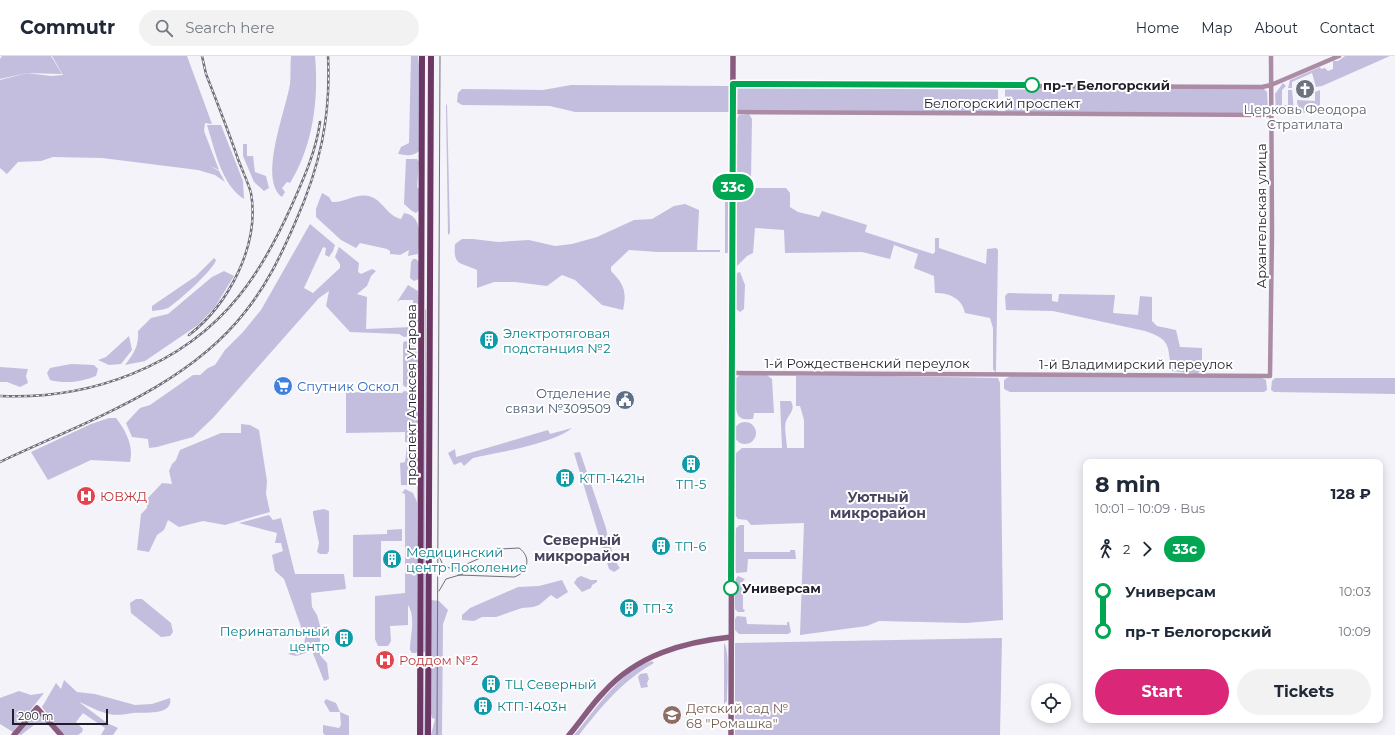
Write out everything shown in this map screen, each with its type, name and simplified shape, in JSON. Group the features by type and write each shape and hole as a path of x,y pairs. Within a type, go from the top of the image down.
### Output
{"main road":[{"name":"проспект Алексея Угарова","path":"420,735 422,56"},
{"name":"проспект Алексея Угарова","path":"428,735 431,56"},
{"path":"731,735 733,56"},
{"path":"422,134 430,134"},
{"path":"569,735 604,691 634,667 655,655 674,648 708,640 731,638"},
{"path":"421,655 428,655"},
{"path":"14,735 37,708 60,735"}],"street":[{"name":"Архангельская улица","path":"1270,376 1272,233 1271,56"},
{"name":"Белогорский проспект","path":"733,84 1254,87 1271,85 1339,56"},
{"name":"Белогорский проспект","path":"733,112 1271,115"},
{"name":"1-й Рождественский переулок","path":"732,374 1001,374"},
{"name":"1-й Владимирский переулок","path":"1001,374 1270,376"}],"shaded area":[{"path":"2,56 51,56 62,74 27,73 0,79 0,59"},
{"path":"52,56 187,56 212,124 205,123 204,131 219,170 210,166 219,171 225,182 215,175 198,170 102,158 53,157 41,161 18,162 7,174 0,168 0,80 27,73 51,76 63,75"},
{"path":"291,56 315,56 315,105 313,122 304,154 290,183 287,182 282,188 285,192 282,197 275,188 273,160 279,126 288,96"},
{"path":"411,56 418,56 419,65 419,151 412,155 406,155 398,154 401,147 409,143"},
{"path":"1345,56 1390,56 1322,86 1316,87 1312,73 1292,82 1292,88 1288,88 1290,80 1320,67 1321,69 1325,68 1328,71 1333,69 1333,61 1338,61"},
{"path":"1283,83 1286,86 1282,90 1282,105 1288,105 1288,90 1292,90 1294,111 1292,114 1278,113 1276,111 1275,94"},
{"path":"571,85 730,86 730,112 575,112 550,106 462,105 457,102 458,93 462,89 543,90"},
{"path":"737,86 998,87 998,112 737,111"},
{"path":"1008,87 1263,88 1267,92 1268,109 1263,113 1008,112 1005,111 1005,89"},
{"path":"1320,90 1320,112 1298,113 1297,100 1315,101 1315,92"},
{"path":"447,103 450,233 448,235 446,106"},
{"path":"749,114 752,119 751,179 746,184 739,185 736,182 737,118 739,115"},
{"path":"207,125 221,125 243,181 244,199 236,193 224,176"},
{"path":"243,144 247,144 247,156 253,156 255,172 266,176 269,188 264,191 254,182 243,156"},
{"path":"406,159 417,159 419,162 417,187 419,189 419,210 416,213 404,204"},
{"path":"743,188 786,188 790,193 790,207 798,212 819,217 822,211 867,225 865,232 933,254 935,252 935,238 939,238 939,248 986,264 987,249 996,248 998,250 996,371 995,372 993,369 993,328 990,318 965,313 961,304 954,297 935,293 934,276 914,268 918,254 894,245 890,259 862,252 785,253 784,230 755,228 753,253 747,256 737,266 737,192"},
{"path":"726,189 729,192 728,253 725,253"},
{"path":"322,193 329,197 332,202 364,195 369,196 378,201 396,217 401,219 404,213 410,215 414,218 419,229 418,254 408,256 409,250 400,255 390,255 390,251 387,249 360,243 356,248 341,240 316,217 316,209"},
{"path":"685,204 699,210 697,250 720,250 720,252 658,252 629,250 611,267 611,271 622,284 625,298 623,310 602,305 575,280 562,275 547,286 515,282 494,282 477,288 477,270 462,264 455,256 455,244 462,239 498,242 529,240 555,246 572,244 597,237 634,220 652,219 674,206"},
{"path":"310,224 335,245 329,257 325,255 326,248 323,247 304,288 313,293 340,268 340,264 335,257 339,247 359,263 358,272 361,274 372,269 376,271 371,276 367,286 357,294 367,297 366,329 412,327 413,313 417,311 419,320 412,336 404,337 399,334 350,332 326,306 329,291 319,298 213,418 193,437 149,448 148,439 132,437 126,423 140,408 150,405 193,375 200,375 208,368 215,365 225,350 243,332 261,310"},
{"path":"214,258 216,260 209,270 179,299 168,308 152,311 152,306 196,276"},
{"path":"413,259 416,259 419,262 419,279 414,281 410,278 411,262"},
{"path":"224,271 234,276 215,307 198,325 145,361 125,365 135,349 138,341 138,331 151,318 168,314 212,277"},
{"path":"740,272 745,285 744,309 740,312 736,309 736,277 737,273"},
{"path":"408,285 418,291 419,305 416,307 413,305 413,300 400,300 397,302"},
{"path":"1008,293 1052,294 1052,301 1058,302 1059,294 1115,295 1113,313 1138,315 1140,296 1152,297 1152,321 1157,326 1176,330 1180,347 1202,348 1202,369 1197,374 1172,371 1165,342 1161,338 1145,331 1053,311 1006,310 1005,296"},
{"path":"425,309 425,652 423,652"},
{"path":"129,336 132,350 121,364 109,365 98,360 106,357"},
{"path":"405,341 413,343 417,355 418,369 415,381 411,385 405,387 403,385 403,343"},
{"path":"71,364 94,365 98,369 96,376 73,382 50,380 47,373 50,368"},
{"path":"0,367 28,369 26,376 28,383 20,387 7,382 0,382"},
{"path":"740,375 767,375 772,379 774,413 754,413 753,419 744,419 738,415 735,406 735,393 736,378"},
{"path":"796,376 998,378 1000,383 1003,620 966,623 879,621 867,626 800,635 804,523 751,525 747,520 738,519 735,515 736,453 742,448 782,448 780,401 791,401 793,406 785,425 787,448 804,448 804,420 800,406 796,406"},
{"path":"1010,376 1262,378 1266,380 1267,390 1264,392 1010,392 1004,389 1004,380"},
{"path":"1275,378 1395,378 1395,394 1274,392 1271,390 1272,381"},
{"path":"404,391 411,392 416,402 419,425 415,443 405,442 405,432 346,433 346,392 402,393"},
{"path":"109,418 116,418 126,433 131,450 130,462 91,460 48,480 31,452 91,424"},
{"path":"745,422 753,425 756,433 753,441 745,444 737,441 734,433 737,425"},
{"path":"241,424 250,425 259,430 267,481 266,494 270,512 225,525 203,521 179,527 168,520 164,530 157,535 149,552 137,550 141,514 147,508 148,498 162,483 172,484 169,471 180,450 221,433 241,433"},
{"path":"572,428 540,443 473,458 464,466 461,462 454,465 448,453 455,449 456,457 548,430 550,434"},
{"path":"407,446 416,448 418,456 418,471 416,480 412,484 401,485 400,463 405,462"},
{"path":"580,452 616,561 620,568 614,572 609,569 574,453"},
{"path":"405,489 413,493 417,502 416,653 412,653 410,650 412,615 408,605 408,625 390,626 391,641 388,646 378,646 375,639 375,596 405,593 405,494 402,493"},
{"path":"324,509 329,511 329,551 327,554 320,554 317,552 319,543 313,511"},
{"path":"269,515 273,520 281,518 295,574 344,574 346,589 311,593 312,607 317,615 322,633 320,638 320,655 327,663 329,679 324,681 312,651 296,656 288,654 304,647 305,638 284,579 275,571 272,555 283,551 281,543 275,543 277,533 239,523"},
{"path":"740,525 744,525 744,552 790,552 790,550 795,550 796,559 748,559 747,572 736,573 735,532 736,528"},
{"path":"402,529 402,541 381,541 381,577 353,577 353,535 387,534 387,530"},
{"path":"581,576 591,580 597,580 597,582 592,585 591,588 582,592 574,583 577,578"},
{"path":"738,576 745,579 743,581 744,612 738,612 735,609 735,580"},
{"path":"562,580 568,592 557,599 551,595 539,605 533,607 522,608 496,617 482,617 474,621 462,620 462,615 470,608 518,587 539,586"},
{"path":"136,599 142,599 171,623 173,632 170,636 161,637 131,613 130,603"},
{"path":"431,600 439,601 448,610 443,624 442,735 431,735 435,719 432,718 431,714"},
{"path":"737,616 746,617 747,624 787,625 787,622 789,622 791,632 788,634 739,634 735,630 735,619"},
{"path":"1002,638 1000,735 735,735 735,643"},
{"path":"724,643 727,653 728,670 727,701 724,704"},
{"path":"424,658 425,735 423,735 423,661"},
{"path":"652,661 654,663 642,670 613,695 579,735 574,735 608,693 619,682 640,666"},
{"path":"647,673 649,679 647,683 648,687 641,688 638,677 640,674"},
{"path":"64,680 77,692 95,694 135,705 152,704 170,698 170,704 167,708 157,712 115,715 102,712 79,702 107,723 118,728 113,735 101,735 105,728 83,713 76,722 83,729 82,732 78,735 63,735 42,707 56,683 61,689"},
{"path":"19,691 31,695 44,693 13,732 0,724 0,698"},
{"path":"326,699 336,703 340,712 330,712 324,702"},
{"path":"340,712 349,716 349,735 325,735 323,733 323,725 339,728 341,725"},
{"path":"37,714 41,714 51,725 34,725 21,735 17,734"}],"tram line":[{"path":"437,735 440,56"},
{"path":"439,556 442,563 449,568 458,568 500,549 519,548 526,556 527,560 527,564 523,572 514,577 458,575"},
{"path":"439,591 446,579 463,574"}],"railway":[{"path":"189,335 204,322 229,290 246,253 251,233 253,213 250,189 206,74 202,56"},
{"path":"0,462 99,417 164,382 194,362 221,339 245,312 267,280 279,258 304,202 311,182 322,141 328,100 328,56"},
{"path":"0,396 33,396 67,392 100,385 132,374 162,360 190,342 216,321 247,286 274,242 300,187 315,144 320,122"}],"bus line":[{"name":"33с","path":"731,588 733,84 1032,85"}],"place":[{"name":"пр-т Белогорский","path":"1032,85"},
{"name":"Церковь Феодора Стратилата","path":"1305,89"},
{"name":"Электротяговая подстанция №2","path":"489,340"},
{"name":"Спутник Оскол","path":"283,386"},
{"name":"Отделение связи №309509","path":"625,400"},
{"name":"ТП-5","path":"691,464"},
{"name":"КТП-1421н","path":"565,478"},
{"name":"ЮВЖД","path":"86,496"},
{"name":"ТП-6","path":"661,546"},
{"name":"Медицинский центр Поколение","path":"392,559"},
{"name":"Универсам","path":"731,588"},
{"name":"ТП-3","path":"629,608"},
{"name":"Перинатальный центр","path":"344,638"},
{"name":"Роддом №2","path":"385,660"},
{"name":"ТЦ Северный","path":"491,684"},
{"name":"КТП-1403н","path":"483,706"},
{"name":"Детский сад № 68 \"Ромашка\"","path":"672,715"}],"district":[{"name":"Уютный микрорайон","path":"878,506"},
{"name":"Северный микрорайон","path":"582,548"}]}
